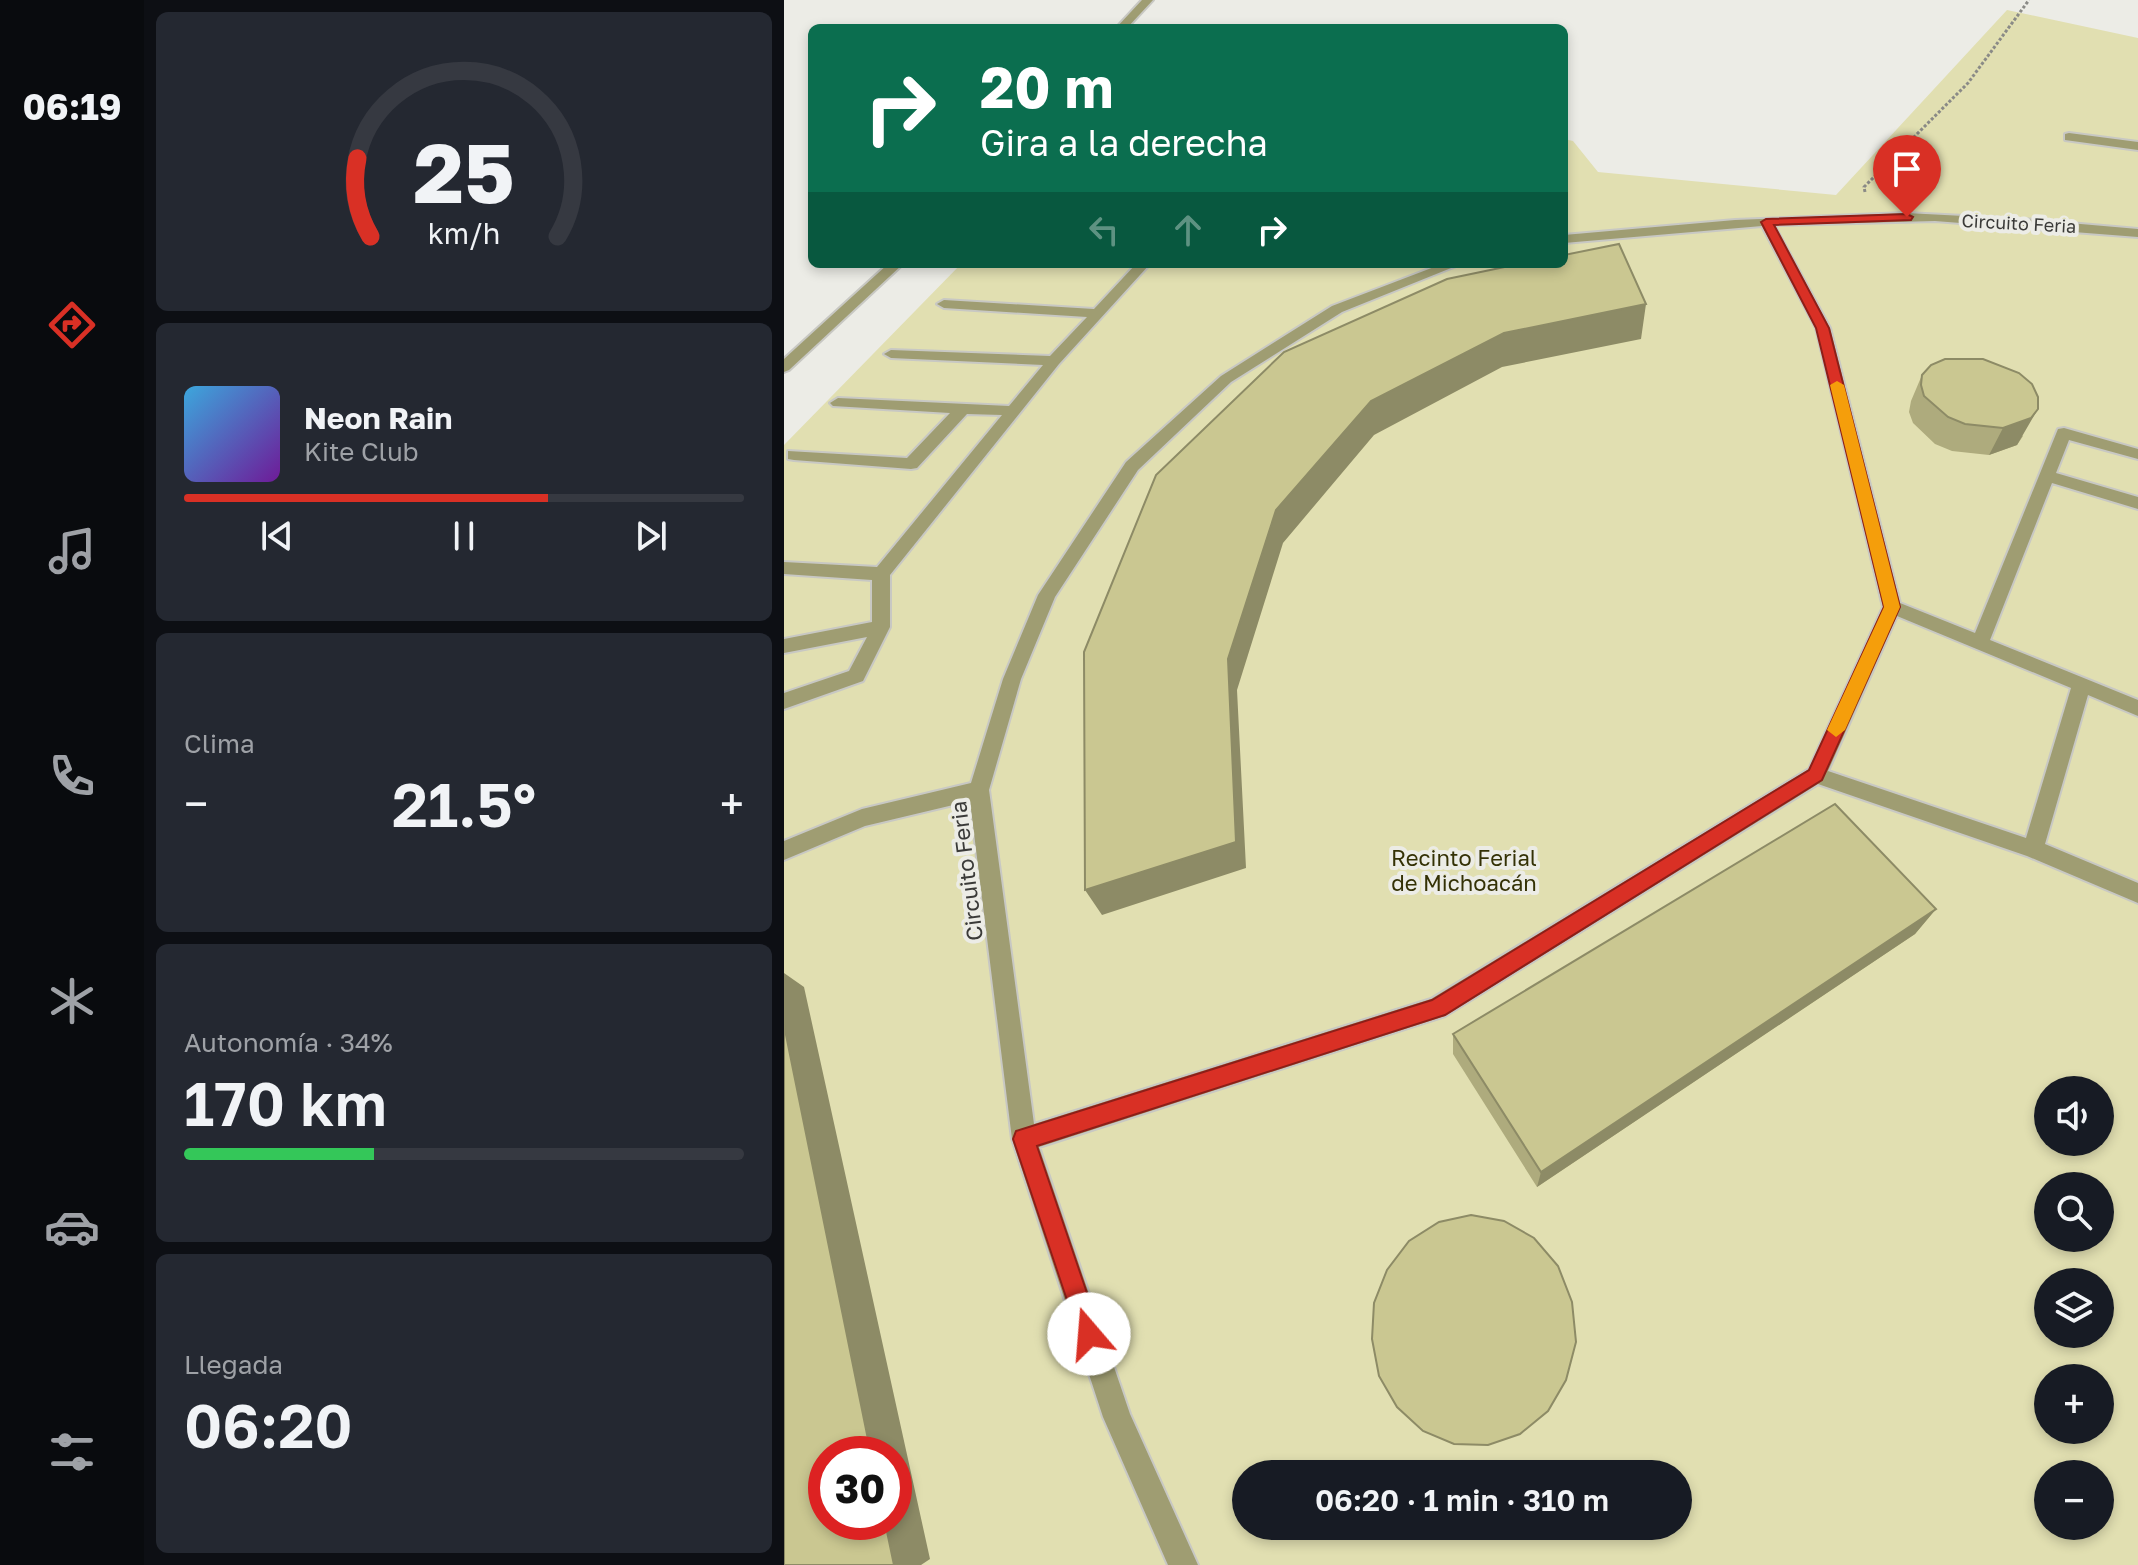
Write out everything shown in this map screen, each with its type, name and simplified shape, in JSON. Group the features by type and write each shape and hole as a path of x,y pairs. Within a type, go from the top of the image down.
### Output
{"street":[{"path":"1125,24 1148,0"},
{"path":"2069,137 2138,146"},
{"name":"Circuito Feria","path":"1568,239 1697,224 1875,218 2061,225 2138,233"},
{"path":"1024,1139 1437,1008 1816,775 1892,607 1823,328 1766,222"},
{"path":"784,367 892,268"},
{"path":"784,701 856,676 881,627 881,574 1054,361 1139,268"},
{"name":"Circuito Feria","path":"1183,1565 1117,1417 1024,1139 979,790 1012,679 1047,595 1132,466 1226,379 1337,309 1444,268"},
{"path":"944,304 1098,313"},
{"path":"891,354 1054,361"},
{"path":"838,403 1013,411"},
{"path":"794,455 911,464 963,409"},
{"path":"1980,643 2064,433 2138,454"},
{"path":"2046,476 2138,503"},
{"path":"784,568 881,574"},
{"path":"1892,607 2138,708"},
{"path":"784,646 881,627"},
{"path":"2033,849 2081,687"},
{"path":"1816,775 2033,849 2138,893"},
{"path":"784,851 862,818 979,790"}],"path":[{"path":"1875,218 1864,187 1968,83 2029,0"}],"green space":[{"name":"Recinto Ferial de Michoacán","path":"2007,10 2138,38 2138,1565 784,1565 784,445 957,268 1568,268 1568,140 1573,141 1598,172 1836,195"}],"building":[{"path":"1619,244 1646,304 1504,333 1371,401 1276,510 1228,659 1236,842 1085,890 1084,652 1156,475 1284,352 1447,279 1500,268 1568,268 1568,254"},
{"path":"1945,359 1983,359 2019,373 2032,384 2038,397 2038,409 2031,418 2003,428 1965,424 1948,417 1924,396 1921,385 1922,375 1931,365"},
{"path":"1835,804 1936,909 1541,1172 1453,1034"},
{"path":"784,1025 867,1436 808,1436 808,1540 889,1540 894,1565 784,1565"},
{"path":"1471,1215 1504,1221 1534,1238 1558,1266 1572,1302 1576,1342 1566,1380 1548,1411 1520,1434 1488,1445 1454,1444 1423,1431 1397,1407 1379,1376 1372,1339 1374,1303 1387,1270 1409,1241 1439,1222"}],"slow traffic":[{"path":"1836,730 1892,607 1837,385"}],"route":[{"path":"1089,1334 1024,1139 1437,1008 1816,775 1892,607 1823,328 1766,222 1907,217"}]}
